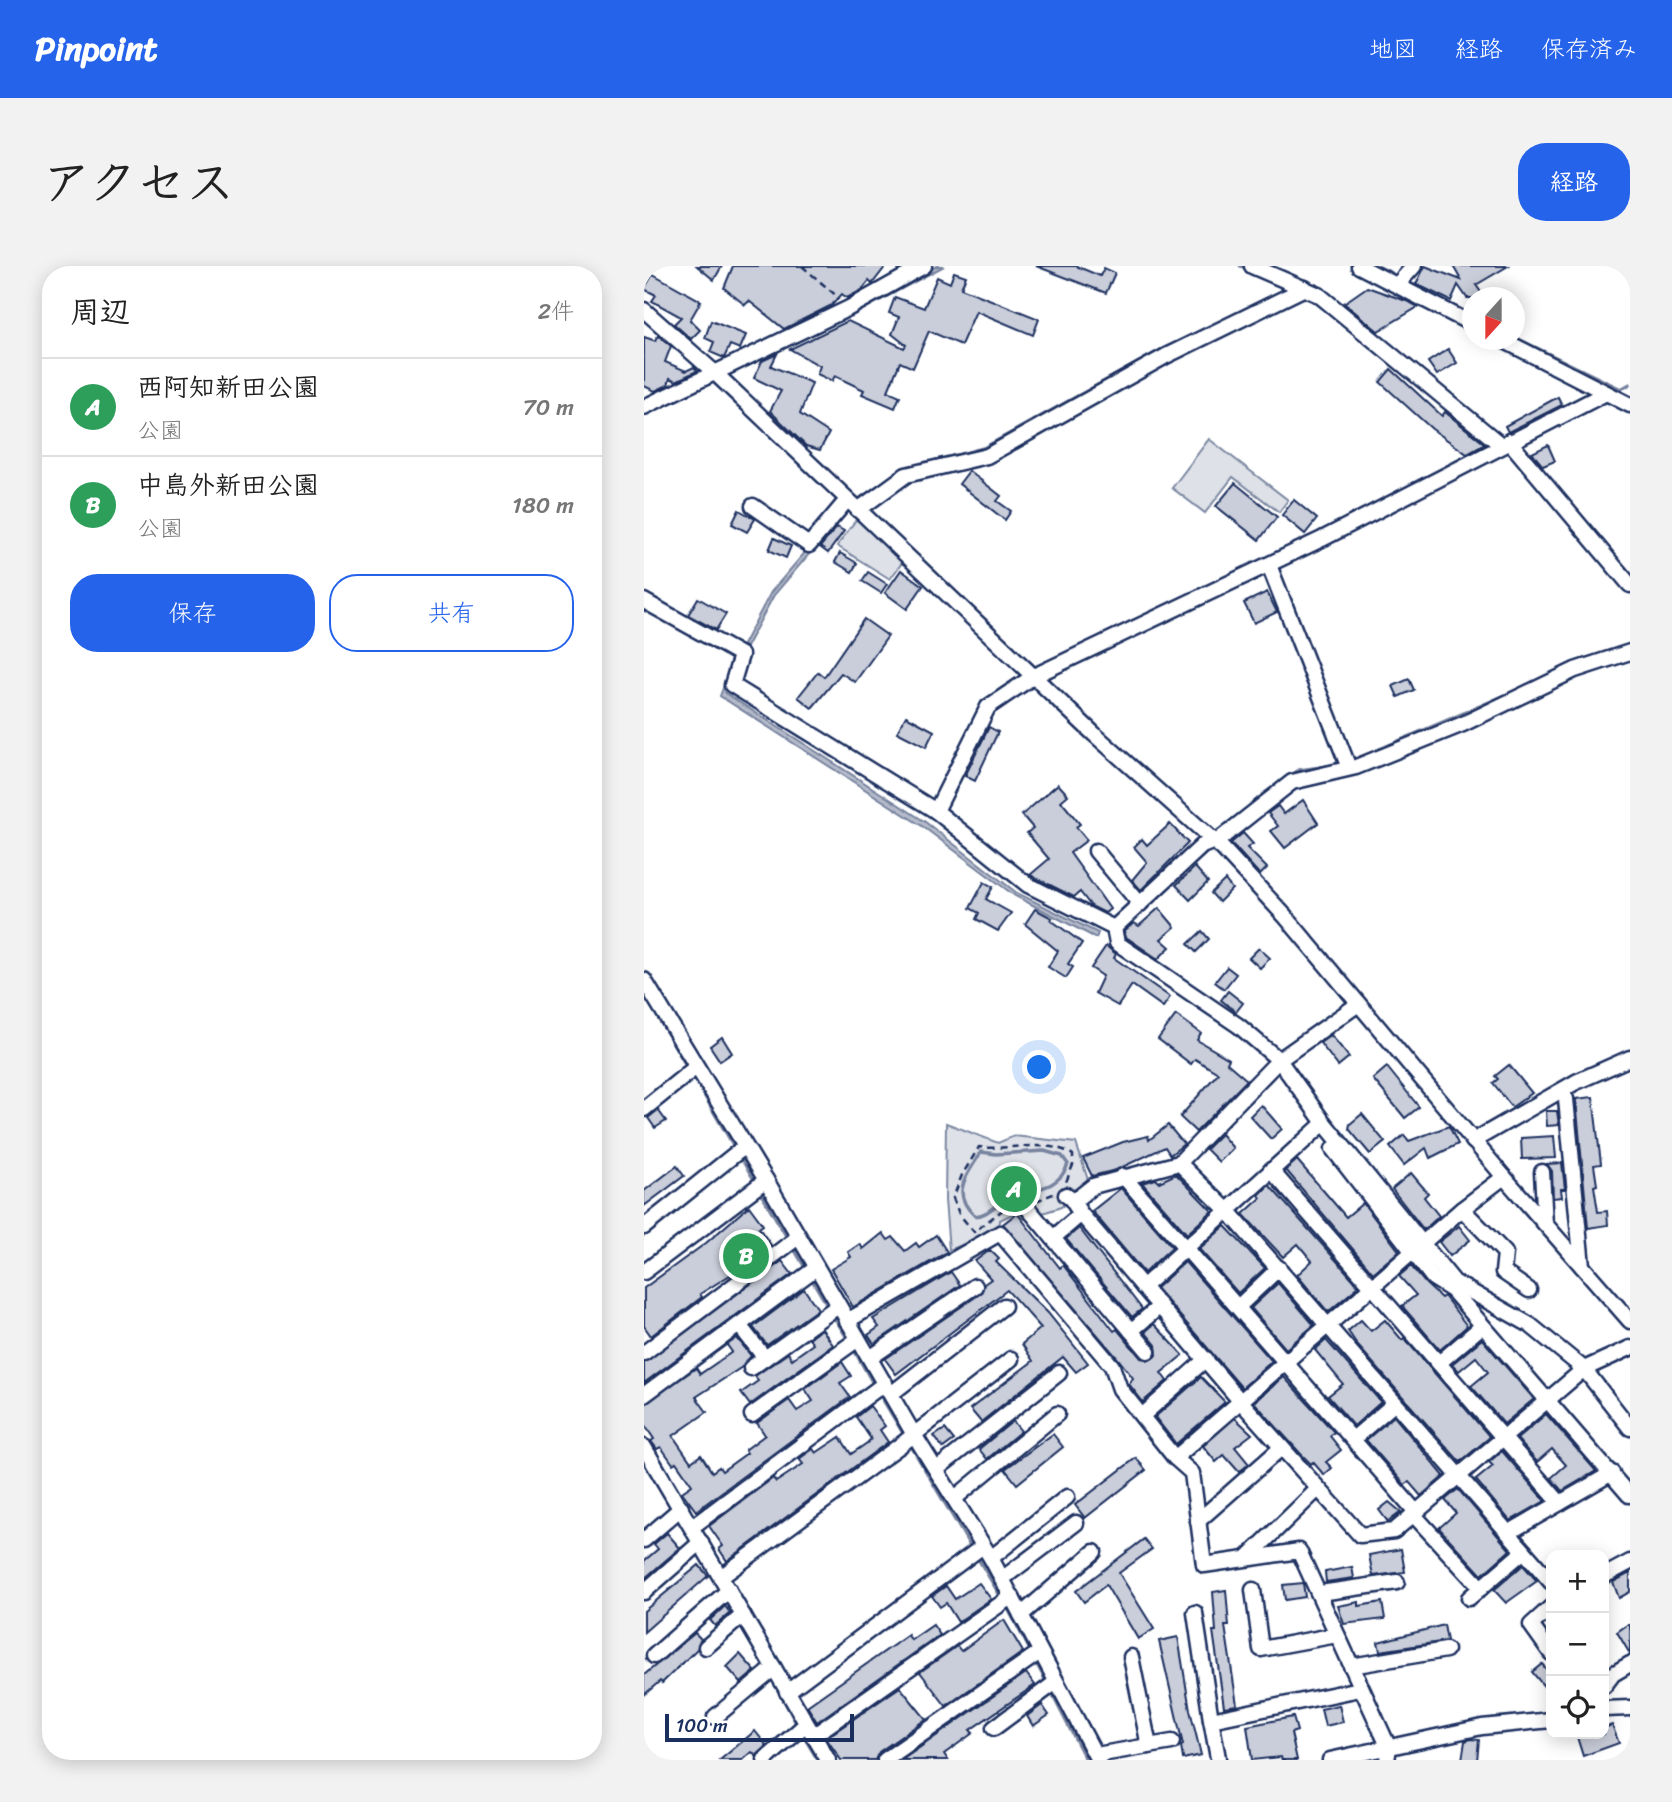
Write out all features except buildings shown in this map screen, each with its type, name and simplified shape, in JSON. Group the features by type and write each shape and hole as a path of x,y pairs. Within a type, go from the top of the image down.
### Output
{"street":[{"path":"644,407 849,308 924,266"},
{"path":"1252,266 1305,288 1347,315 1505,443 1630,585"},
{"path":"1359,266 1462,319"},
{"path":"1397,285 1413,266"},
{"path":"753,506 809,545 852,505 906,475 987,456 1166,356 1305,288"},
{"path":"644,310 714,372 1034,677 1212,841 1285,916 1357,1005 1630,1321"},
{"path":"1522,350 1630,405"},
{"path":"936,811 988,707 1034,677 1269,565 1606,393"},
{"path":"1269,565 1349,768"},
{"path":"644,601 741,655 732,685 936,811 1028,885 1114,928"},
{"path":"1114,928 1202,846 1220,838 1292,782 1349,768 1463,724 1575,670 1630,652"},
{"path":"1096,851 1140,904"},
{"path":"1114,928 1117,943 1239,1026 1279,1059 1321,1125 1419,1249 1454,1282 1521,1320 1584,1369 1630,1427"},
{"path":"644,980 650,997 692,1071 765,1181 792,1241 815,1268 833,1309 847,1321 887,1387 908,1439 937,1469 956,1499 982,1551 1002,1579 1008,1599 1021,1615 1052,1685 1097,1758 1172,1742"},
{"path":"1357,1005 1279,1059 1179,1163 1123,1176 1065,1195 1281,1448 1360,1535 1394,1531 1584,1369 1630,1348"},
{"path":"1473,1141 1576,1082 1630,1058"},
{"path":"644,1110 692,1071"},
{"path":"1566,1100 1582,1266"},
{"path":"1143,1287 1321,1125"},
{"path":"644,1227 744,1147"},
{"path":"1179,1163 1227,1210 1279,1268 1546,1576"},
{"path":"1271,1170 1560,1503"},
{"path":"1542,1172 1545,1224"},
{"path":"1123,1176 1481,1588"},
{"path":"1175,1458 1242,1403 1462,1209 1504,1177"},
{"path":"644,1272 765,1181"},
{"path":"1026,1206 1148,1351"},
{"path":"1462,1209 1505,1253 1503,1272 1528,1290"},
{"path":"1053,1238 1081,1214"},
{"path":"847,1321 1000,1233 1112,1366 1120,1389 1175,1458 1192,1473 1204,1565 1299,1551 1320,1593 1388,1754"},
{"path":"644,1353 792,1241"},
{"path":"1419,1249 1433,1278 1452,1290 1629,1496"},
{"path":"644,1395 815,1268"},
{"path":"1238,1307 1279,1268"},
{"path":"870,1358 975,1286"},
{"path":"692,1527 872,1393 887,1387 1004,1306"},
{"path":"1131,1331 1160,1306"},
{"path":"751,1368 833,1309"},
{"path":"739,1325 765,1358"},
{"path":"1439,1363 1482,1326"},
{"path":"752,1415 858,1339"},
{"path":"654,1656 724,1589 1011,1359"},
{"path":"1142,1416 1206,1359"},
{"path":"937,1469 1059,1373"},
{"path":"1353,1439 1395,1403"},
{"path":"956,1499 1057,1414"},
{"path":"644,1447 677,1512 692,1527 697,1546 770,1671 787,1692 804,1731 828,1760"},
{"path":"1198,1521 1281,1448"},
{"path":"1508,1533 1612,1474"},
{"path":"1248,1557 1318,1489"},
{"path":"787,1692 982,1551 1066,1497"},
{"path":"644,1540 677,1512"},
{"path":"1002,1579 1076,1523"},
{"path":"644,1592 697,1546"},
{"path":"1469,1598 1524,1551"},
{"path":"1021,1615 1094,1552"},
{"path":"1609,1573 1630,1562"},
{"path":"1320,1593 1397,1582"},
{"path":"1253,1590 1261,1649 1338,1635"},
{"path":"765,1760 804,1731 1008,1599"},
{"path":"1546,1612 1531,1625 1546,1646"},
{"path":"1195,1613 1218,1758"},
{"path":"706,1647 739,1618"},
{"path":"1350,1666 1446,1650"},
{"path":"885,1760 1036,1654"},
{"path":"1131,1657 1149,1746"},
{"path":"1609,1680 1630,1664"},
{"path":"715,1717 770,1671"},
{"path":"994,1728 1052,1685"},
{"path":"1211,1720 1360,1689"},
{"path":"1609,1709 1630,1708"},
{"path":"1330,1760 1388,1754 1482,1727 1546,1721"}],"path":[{"path":"803,266 849,308"},
{"path":"1045,1146 1066,1150 1073,1155 1073,1165 1065,1195 1026,1206 1009,1205 974,1233 959,1214 953,1198 962,1175 979,1147 996,1149 1045,1146"}],"shaded area":[{"path":"1209,439 1288,500 1279,512 1233,477 1205,513 1172,488"},
{"path":"858,517 904,560 890,579 837,546"},
{"path":"946,1123 998,1143 1014,1136 1076,1143 1089,1183 1061,1207 1024,1219 1018,1211 1000,1220 999,1231 949,1250 945,1200"}],"water":[{"path":"937,266 944,266 855,314 644,416 644,411 853,310"},
{"path":"1239,266 1264,272 1296,288 1331,311 1405,367 1492,440 1489,442 1364,339 1296,289 1165,353 985,452 903,473 862,502 859,498 902,469 984,447 1163,348 1293,288"},
{"path":"842,509 845,512 774,595 746,647 743,645 771,592"},
{"path":"644,604 739,658 725,693 924,821 1017,893 1098,933 1096,938 1015,896 922,826 720,696 734,659 644,610"}],"waterway":[{"path":"1377,266 1392,273"},
{"path":"1410,283 1462,311"},
{"path":"1525,342 1621,389 1630,384"},
{"path":"1352,761 1524,687"},
{"path":"1290,776 1299,770 1329,766"},
{"path":"1262,795 1281,782"},
{"path":"647,998 687,1067"},
{"path":"693,1076 735,1148"},
{"path":"1044,1151 1062,1156 1068,1164 1058,1180 1043,1188 1008,1198 980,1215 975,1216 967,1208 963,1200 963,1185 981,1152 996,1154 1044,1151"},
{"path":"739,1155 757,1184"},
{"path":"760,1191 788,1239"},
{"path":"792,1245 806,1269"},
{"path":"810,1276 829,1308"},
{"path":"833,1315 849,1341"},
{"path":"853,1348 875,1387"},
{"path":"879,1393 906,1438"},
{"path":"910,1444 972,1549"},
{"path":"644,1462 673,1510"},
{"path":"976,1555 1001,1597"},
{"path":"1005,1603 1031,1652"},
{"path":"753,1646 767,1670"},
{"path":"1034,1659 1047,1683"},
{"path":"1050,1690 1086,1760"},
{"path":"781,1695 797,1725"},
{"path":"801,1732 818,1760"}],"place":[{"name":"西阿知新田公園","path":"1014,1189"},
{"name":"中島外新田公園","path":"746,1256"}]}
